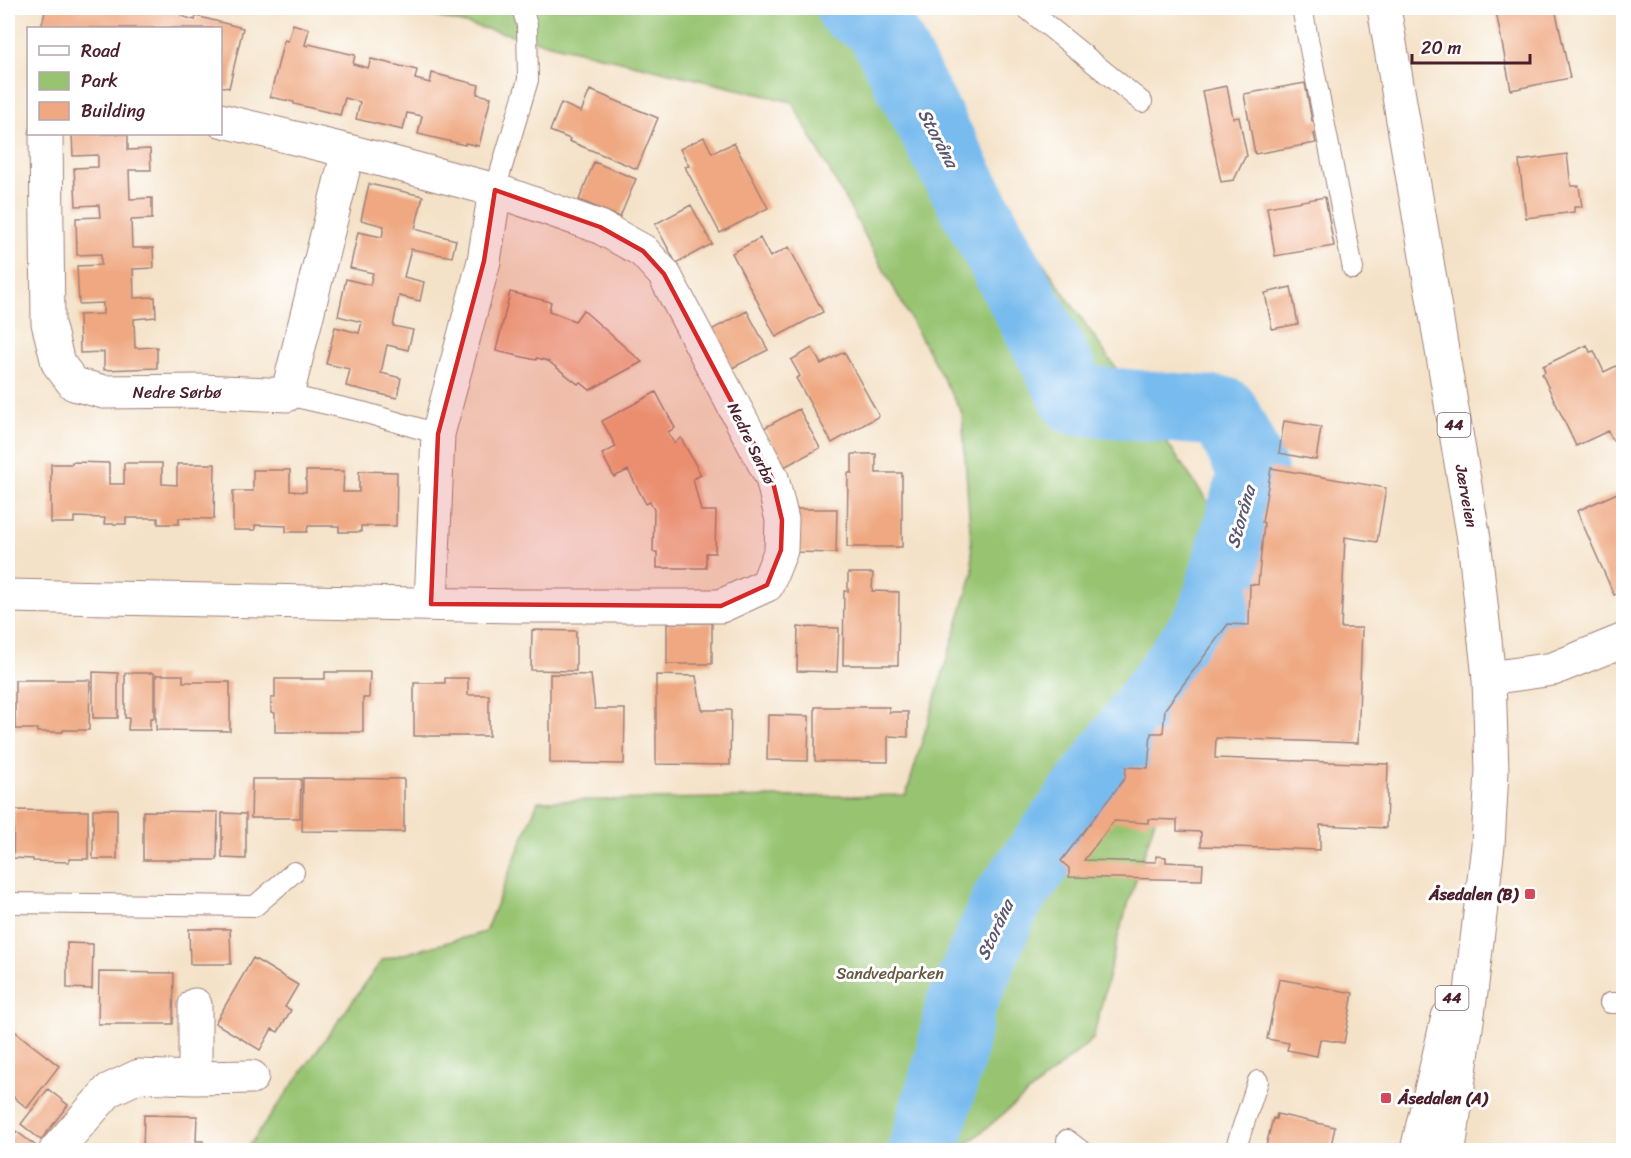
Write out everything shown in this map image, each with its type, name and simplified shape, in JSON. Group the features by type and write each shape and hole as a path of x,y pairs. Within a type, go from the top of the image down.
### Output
{"street":[{"name":"Jærveien","path":"1384,8 1474,539 1489,678 1492,771 1488,846 1449,1150"},
{"name":"Nedre Sørbø","path":"8,596 519,606 721,606 767,585 781,550 782,520 772,478 664,274 643,251 600,227 495,190 222,120"},
{"name":"Nedre Sørbø","path":"46,135 48,323 58,363 74,384 104,392 202,391 287,395"},
{"path":"287,395 348,151"},
{"path":"431,604 438,434 483,261 495,190"},
{"path":"1489,678 1553,669 1623,640"},
{"name":"Jærveien","path":"1417,1150 1488,846"},
{"path":"195,1005 195,1078"},
{"path":"57,1150 109,1090 139,1076 252,1077"}],"lane":[{"path":"495,190 528,80 527,25 522,8"},
{"path":"1026,8 1142,102"},
{"path":"1302,8 1353,269"},
{"path":"287,395 366,413 438,434"},
{"path":"8,903 255,906 294,872"},
{"path":"1235,1150 1258,1081"}],"highlighted area":[{"path":"495,190 600,227 643,251 664,274 772,478 782,520 781,550 767,585 721,606 431,604 438,434 484,261"}],"green space":[{"name":"Sandvedparken","path":"399,8 861,8 878,23 1241,550 1119,933 1093,1039 960,1150 246,1150 382,960 485,932 538,801 906,795 973,572 962,413 792,102"}],"building":[{"path":"46,8 158,8 181,13 181,16 195,20 196,16 243,28 229,88 222,86 222,27 41,27"},
{"path":"1521,8 1555,8 1570,78 1511,90 1496,12"},
{"path":"293,24 309,29 305,45 355,55 353,64 368,68 371,59 417,70 415,79 430,83 432,73 479,85 477,94 491,97 479,146 418,134 422,116 407,113 403,130 356,119 360,102 345,98 340,115 270,97 284,40 288,41"},
{"path":"1305,83 1312,121 1318,120 1320,133 1314,134 1316,143 1255,154 1244,94"},
{"path":"1227,86 1233,118 1239,117 1247,156 1234,180 1221,182 1202,91"},
{"path":"590,90 658,118 637,169 550,131 561,103 581,112"},
{"path":"72,135 128,135 128,150 150,149 151,170 129,170 130,199 152,198 152,219 131,220 132,248 153,248 154,268 133,269 134,298 155,297 156,317 134,319 135,348 157,347 157,368 104,370 104,352 80,353 79,315 103,314 103,303 79,304 77,266 101,265 101,254 77,255 76,218 100,217 99,205 76,206 74,168 98,167 98,155 73,156"},
{"path":"704,137 712,153 734,143 768,208 720,233 685,167 689,166 680,149"},
{"path":"1567,154 1571,186 1579,186 1582,207 1574,207 1574,212 1526,218 1519,161"},
{"path":"594,162 636,179 620,217 579,200"},
{"path":"369,184 423,196 415,229 456,240 452,257 411,249 404,277 424,282 420,301 399,296 393,326 413,330 408,350 387,345 381,373 401,378 397,398 346,386 350,369 326,364 335,327 359,333 362,322 338,316 346,279 370,285 373,273 350,268 358,232 382,237 384,226 361,220"},
{"path":"1325,197 1334,246 1275,256 1267,207"},
{"path":"691,205 712,244 676,263 655,224"},
{"path":"760,238 770,257 789,247 823,312 776,337 732,253"},
{"path":"1291,287 1298,324 1272,329 1265,293"},
{"path":"510,292 551,302 549,311 575,321 583,310 642,362 590,390 580,382 578,384 548,361 496,351"},
{"path":"747,311 768,350 732,368 711,330"},
{"path":"1587,345 1590,352 1594,351 1604,372 1624,362 1624,436 1613,441 1608,431 1576,446 1542,374 1545,372 1543,366"},
{"path":"812,348 821,364 844,352 879,416 832,443 796,378 800,376 791,360"},
{"path":"656,392 675,428 668,432 674,443 681,438 701,475 693,479 701,511 716,511 715,553 706,553 706,568 657,568 657,552 653,552 654,510 650,502 646,504 628,470 614,477 602,454 616,447 602,421"},
{"path":"799,409 820,448 784,467 764,428"},
{"path":"1284,421 1321,427 1316,460 1279,453"},
{"path":"852,454 876,454 876,473 902,473 902,547 847,547 848,473 852,473"},
{"path":"72,462 109,463 109,484 124,484 124,463 162,463 162,484 177,485 177,464 215,464 214,519 179,518 179,524 158,524 158,518 126,518 126,524 104,524 105,518 74,517 74,523 51,523 51,464 72,464"},
{"path":"1271,468 1386,488 1377,542 1345,537 1341,628 1362,628 1358,743 1216,738 1215,758 1388,764 1386,828 1320,825 1320,850 1201,846 1201,832 1177,831 1177,820 1148,819 1148,823 1114,821 1084,860 1156,862 1156,856 1166,857 1166,862 1203,864 1202,880 1069,877 1069,868 1061,861 1125,778 1126,767 1148,768 1151,733 1163,733 1165,709 1228,624 1249,625 1250,584 1258,585 1264,523 1262,522"},
{"path":"253,470 290,470 290,491 306,492 306,471 344,471 343,492 359,492 359,471 397,472 396,526 361,526 361,532 339,532 339,526 308,526 307,532 286,532 286,526 255,525 255,530 233,530 233,491 253,491"},
{"path":"1624,490 1624,591 1614,595 1577,511"},
{"path":"796,509 837,509 836,553 795,552"},
{"path":"848,573 873,573 872,591 899,592 898,665 843,665 844,591 848,591"},
{"path":"667,623 712,623 712,664 667,664"},
{"path":"798,627 839,628 837,672 797,671"},
{"path":"532,630 576,631 576,671 531,670"},
{"path":"93,672 118,673 118,718 93,718"},
{"path":"325,672 370,672 369,698 363,698 363,732 275,732 275,713 271,712 271,698 275,698 275,679 325,679"},
{"path":"125,673 154,673 154,718 150,718 150,730 128,730 129,718 125,718"},
{"path":"550,674 591,675 595,709 625,709 624,764 550,763"},
{"path":"156,675 183,675 183,682 230,682 230,731 156,730"},
{"path":"656,675 696,676 702,710 731,710 730,765 656,764"},
{"path":"445,678 468,678 468,695 489,695 489,736 414,736 414,683 445,683"},
{"path":"15,680 90,680 89,730 37,732 37,729 15,729"},
{"path":"815,707 889,707 889,712 908,712 908,737 888,736 888,762 815,761"},
{"path":"768,715 809,716 808,761 767,760"},
{"path":"303,778 404,779 404,832 302,831"},
{"path":"252,779 301,779 300,818 251,818"},
{"path":"93,809 117,809 117,859 93,859"},
{"path":"14,810 88,811 88,859 69,859 69,862 13,858"},
{"path":"143,811 218,812 217,860 143,860"},
{"path":"222,813 246,814 246,859 222,858"},
{"path":"189,929 230,929 231,964 190,964"},
{"path":"67,943 93,944 92,989 67,988"},
{"path":"253,958 298,985 285,1007 291,1010 278,1032 272,1029 260,1050 215,1023"},
{"path":"99,972 174,973 173,1024 98,1024"},
{"path":"1279,979 1353,993 1344,1043 1320,1039 1317,1056 1287,1050 1289,1043 1267,1039"},
{"path":"8,1026 59,1066 27,1108 10,1094 8,1098"},
{"path":"48,1089 68,1105 41,1140 21,1124"},
{"path":"1277,1114 1335,1127 1330,1150 1265,1150 1273,1118 1276,1119"},
{"path":"144,1115 197,1116 196,1141 203,1141 203,1150 143,1150"},
{"path":"16,1131 36,1146 32,1150 8,1150 8,1142"}],"waterway":[{"name":"Storåna","path":"851,8 878,23 1076,400 1224,412 1253,472 1212,618 1006,902 960,1007 950,1058 923,1150"}],"place":[{"name":"Åsedalen (B)","path":"1530,894"},
{"name":"Åsedalen (A)","path":"1386,1098"}]}
